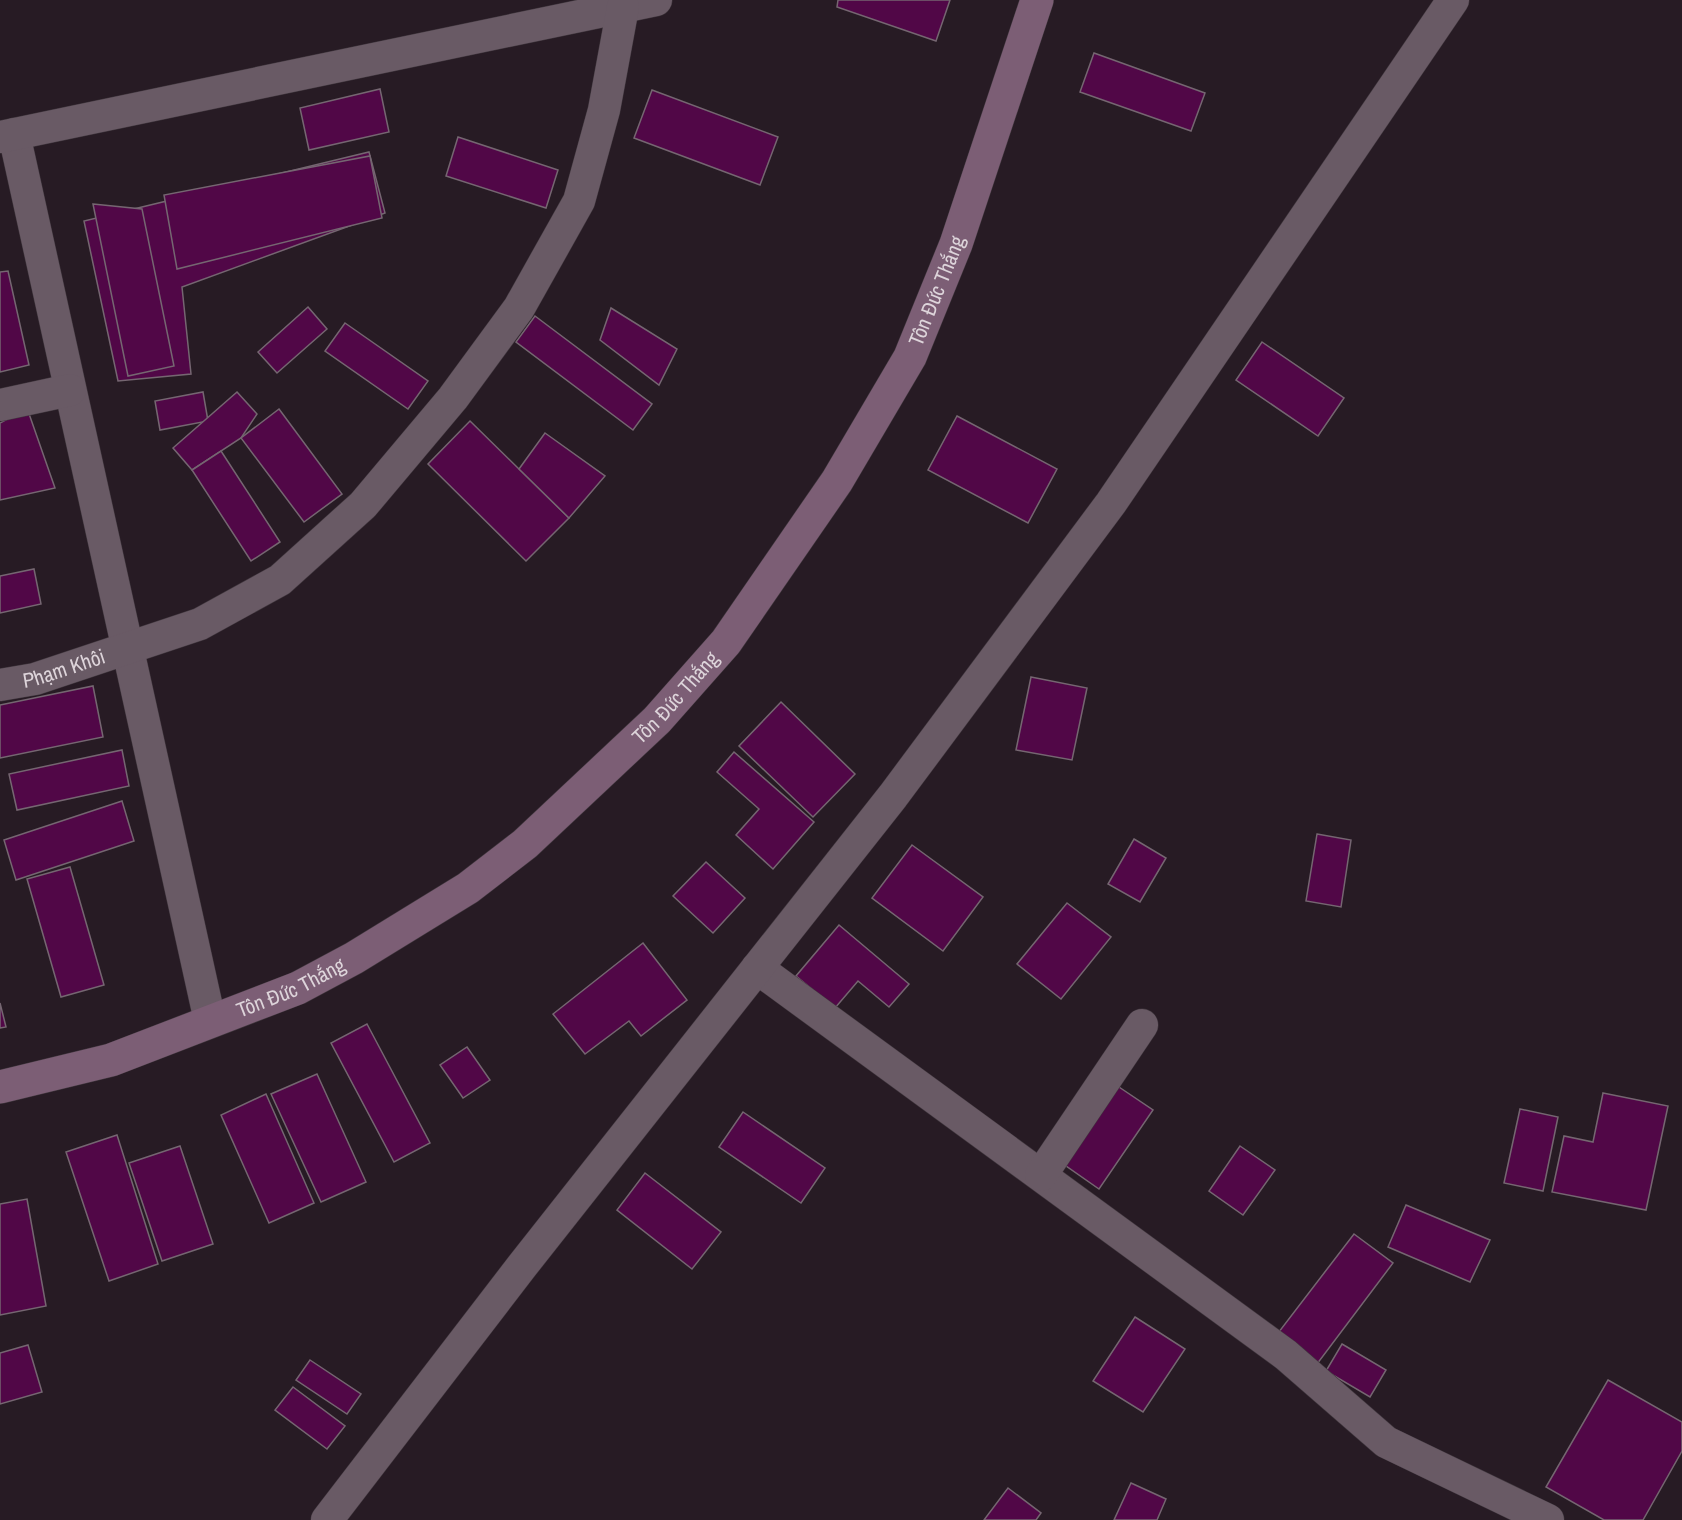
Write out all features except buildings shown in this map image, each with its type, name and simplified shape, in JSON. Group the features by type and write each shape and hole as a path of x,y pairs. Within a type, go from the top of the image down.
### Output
{"street":[{"path":"210,1021 70,390 7,136 656,0"},
{"name":"Tôn Đức Thắng","path":"0,1087 111,1060 298,988 354,958 468,888 525,844 657,720 726,642 837,481 910,357 956,244 1037,0"},
{"path":"327,1520 522,1266 893,796 1111,503 1453,0"},
{"name":"Phạm Khôi","path":"0,685 35,679 200,624 280,580 363,505 453,398 519,308 579,201 604,110 623,7"},
{"path":"0,405 70,390"},
{"path":"757,968 1286,1355 1386,1442 1548,1520"},
{"path":"1041,1176 1142,1025"}]}
